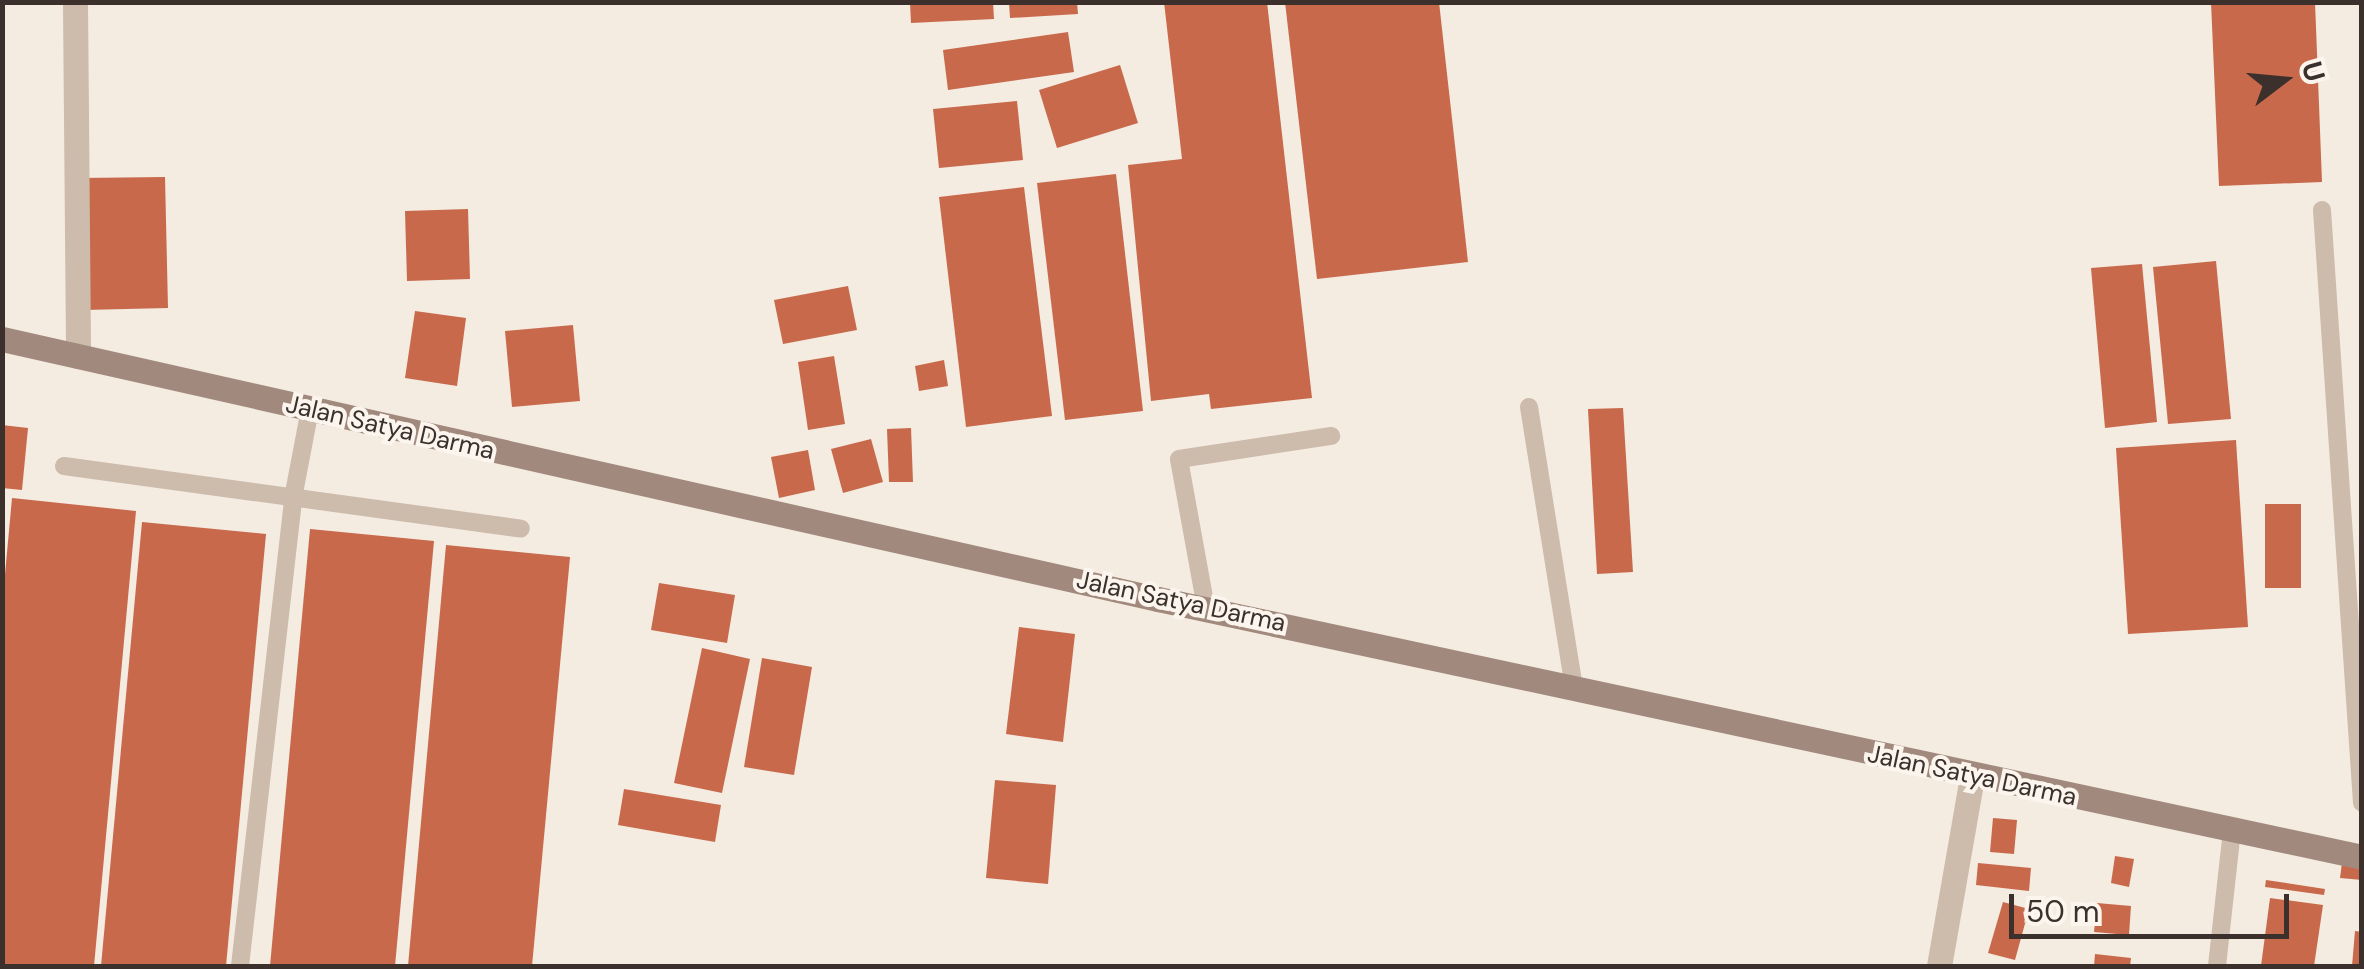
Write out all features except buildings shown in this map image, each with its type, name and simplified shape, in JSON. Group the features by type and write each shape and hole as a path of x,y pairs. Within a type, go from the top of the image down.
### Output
{"main road":[{"name":"Jalan Satya Darma","path":"2,339 1206,608 2362,857"}],"street":[{"path":"76,2 78,356"},
{"path":"1939,966 1972,776"}],"lane":[{"path":"2322,210 2362,802"},
{"path":"1528,407 1574,688"},
{"path":"240,966 294,494 310,408"},
{"path":"1206,608 1179,459 1331,436"},
{"path":"64,466 294,494 522,529"},
{"path":"2217,966 2232,830"}]}
